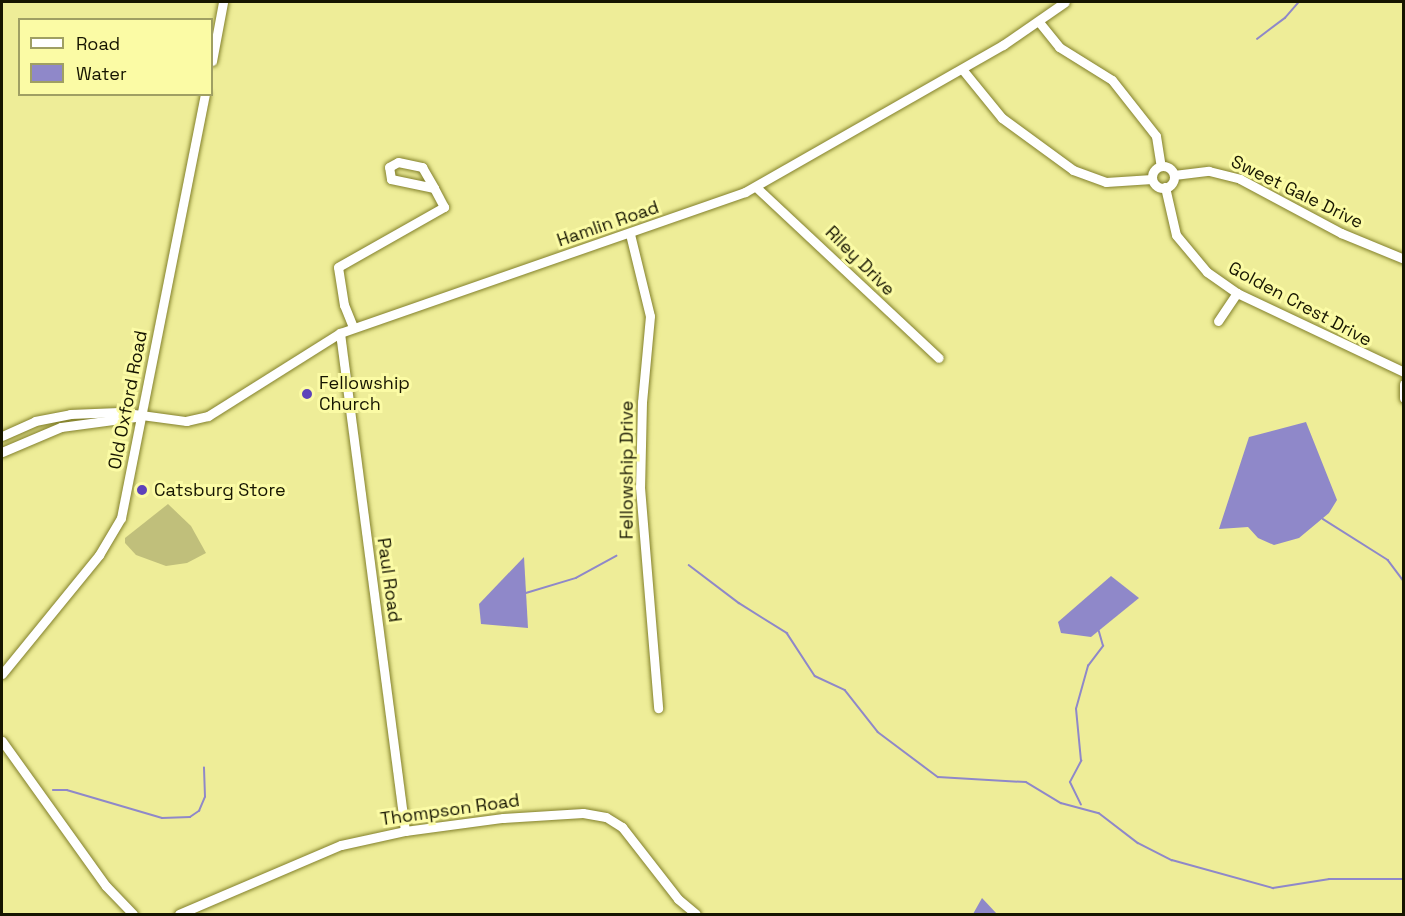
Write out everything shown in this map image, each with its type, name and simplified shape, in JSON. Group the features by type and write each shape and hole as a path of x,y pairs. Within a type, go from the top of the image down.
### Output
{"street":[{"path":"213,56 223,2"},
{"name":"Hamlin Road","path":"140,416 186,421 208,416 353,327 630,234 756,187 962,69 1039,22 1065,2"},
{"path":"1039,22 1059,47 1112,80 1156,136 1161,166"},
{"path":"962,69 1002,118 1073,171 1106,182 1152,179 1165,187 1172,183 1174,175 1170,168 1161,166 1154,170 1152,179"},
{"name":"Old Oxford Road","path":"2,674 116,530 126,498 140,416 205,96"},
{"path":"353,327 344,304 338,267 444,207 434,188 422,167 398,162 388,167 391,179 434,188"},
{"name":"Sweet Gale Drive","path":"1174,175 1209,171 1240,179 1341,233 1404,259"},
{"name":"Riley Drive","path":"756,187 939,358"},
{"name":"Golden Crest Drive","path":"1165,187 1171,224 1186,252 1237,292 1404,372"},
{"name":"Fellowship Drive","path":"630,234 650,315 642,402 640,487 658,708"},
{"path":"1218,321 1237,292"},
{"name":"Paul Road","path":"340,333 405,831"},
{"path":"1404,384 1404,398"},
{"path":"2,436 35,421 70,414 119,412 140,416"},
{"path":"2,452 35,435 74,423 140,416"},
{"path":"2,741 106,886 133,915"},
{"name":"Thompson Road","path":"179,915 309,856 405,831 528,816 598,814 622,827 691,913"}],"shaded area":[{"path":"168,504 191,526 206,553 187,563 166,566 136,555 125,543 125,538"}],"water":[{"path":"1306,422 1337,500 1329,513 1299,538 1274,545 1258,538 1248,527 1219,529 1249,437"},
{"path":"524,557 528,628 481,624 479,604"},
{"path":"1111,576 1139,598 1091,637 1061,633 1058,622"},
{"path":"982,898 997,914 973,914"}],"waterway":[{"path":"1257,39 1285,18 1299,2"},
{"path":"1323,519 1388,560 1404,581"},
{"path":"526,593 576,578 616,556"},
{"path":"689,565 739,603 787,633 815,676 845,690 878,732 938,777 1026,782 1061,803 1099,813 1138,843 1172,860 1273,888 1329,879 1404,879"},
{"path":"1081,805 1070,782 1081,761 1076,709 1088,666 1103,646 1099,632"},
{"path":"53,790 67,790 162,818 190,817 199,811 205,797 204,768"}],"place":[{"name":"Fellowship Church","path":"307,394"},
{"name":"Catsburg Store","path":"142,490"}]}
